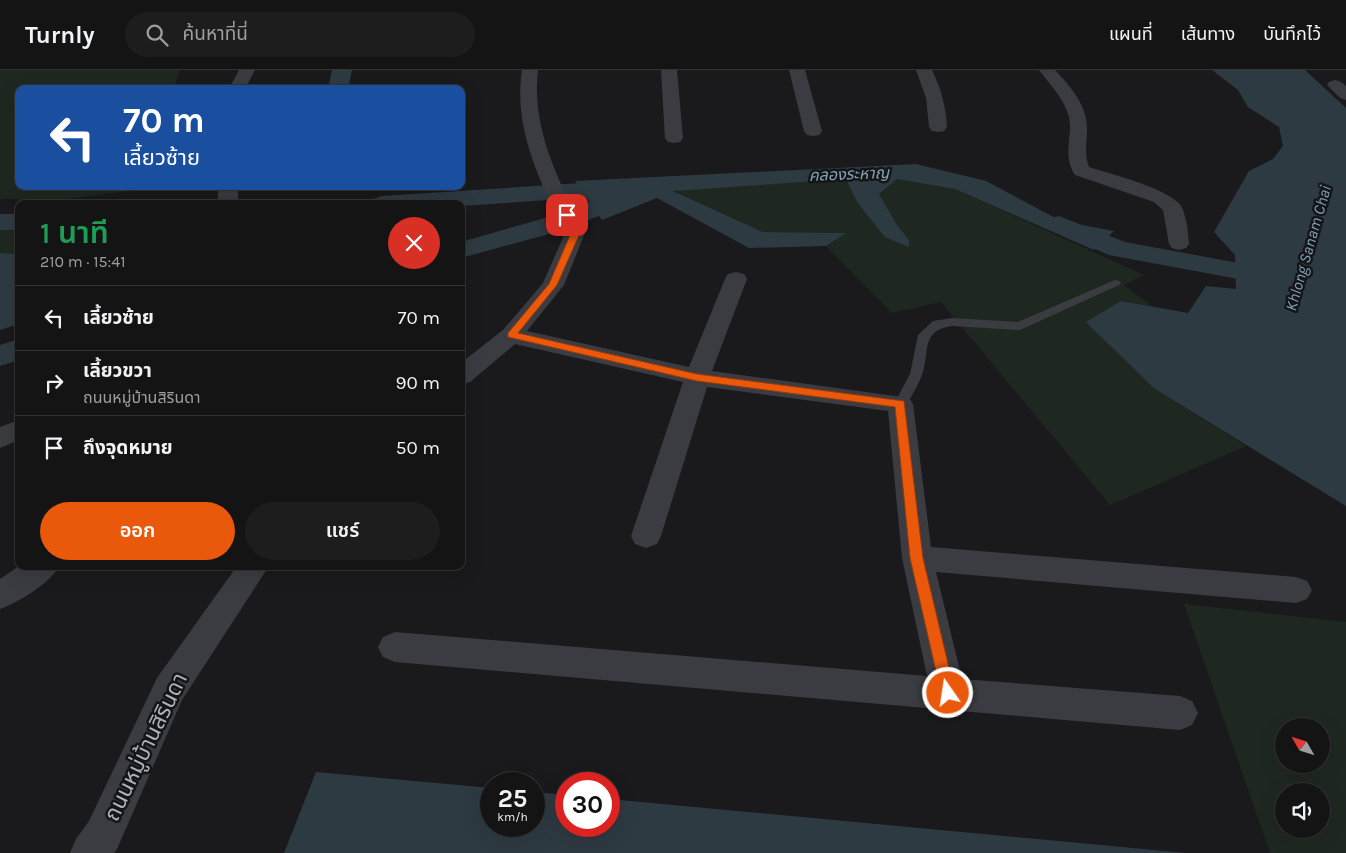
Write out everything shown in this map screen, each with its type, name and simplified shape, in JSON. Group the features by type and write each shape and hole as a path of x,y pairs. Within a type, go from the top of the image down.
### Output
{"street":[{"path":"239,85 247,70"},
{"path":"465,373 511,335 553,285 575,233 549,180 534,134 527,80 530,70"},
{"path":"668,70 674,138"},
{"path":"797,70 813,131"},
{"path":"924,70 933,88 938,106 938,127"},
{"path":"1047,70 1066,93 1078,119 1077,165 1082,171 1161,198 1172,208 1179,244"},
{"path":"646,536 697,377 736,279"},
{"path":"511,335 697,377 900,404 917,558 948,693"},
{"path":"0,438 15,431"},
{"path":"917,558 1296,590"},
{"path":"0,596 38,570"},
{"name":"ถนนหมู่บ้านสิรินดา","path":"90,853 103,835 169,689 251,570"},
{"path":"395,647 1180,713"}],"lane":[{"path":"900,404 916,374 924,335 938,324 952,322 1020,326 1116,283"}],"shaded area":[{"path":"0,70 180,70 174,85 15,85 15,190 137,190 58,200 0,199"},
{"path":"846,179 857,202 909,247 909,240 897,225 879,194 897,179 955,189 1144,275 1124,285 1153,307 1120,301 1155,389 1246,446 1110,505 941,302 892,313 826,246 845,233 763,232 672,190"},
{"path":"0,229 15,231 15,254 0,253"},
{"path":"1184,604 1346,622 1346,853 1270,853"}],"water":[{"name":"Khlong Sanam Chai","path":"1212,70 1305,70 1346,108 1346,506 1155,389 1086,322 1121,301 1188,313 1206,286 1236,289 1235,255 1214,232 1249,171 1273,159 1283,146 1279,127 1248,107 1238,90"},
{"path":"916,164 986,181 1061,221 1114,231 1094,250 955,189 897,179 879,194 897,225 909,240 909,247 885,237 857,202 846,179 673,191 763,232 846,233 826,246 749,248 657,198 602,220 575,181"},
{"path":"0,253 15,254 15,325 0,330"},
{"path":"316,772 480,787 480,837 545,837 545,793 555,794 555,837 620,837 620,800 1186,853 284,853"}],"waterway":[{"path":"339,85 342,70"},
{"name":"คลองระหาญ","path":"440,200 628,187"},
{"path":"465,249 547,226 622,199"},
{"name":"คลองระหาญ","path":"0,222 15,222"},
{"name":"คลองระหาญ","path":"1059,224 1118,249 1282,279"},
{"path":"0,356 15,350"}],"route":[{"path":"567,215 575,233 564,262 553,285 511,335 697,377 900,404 917,558 948,693"}]}
